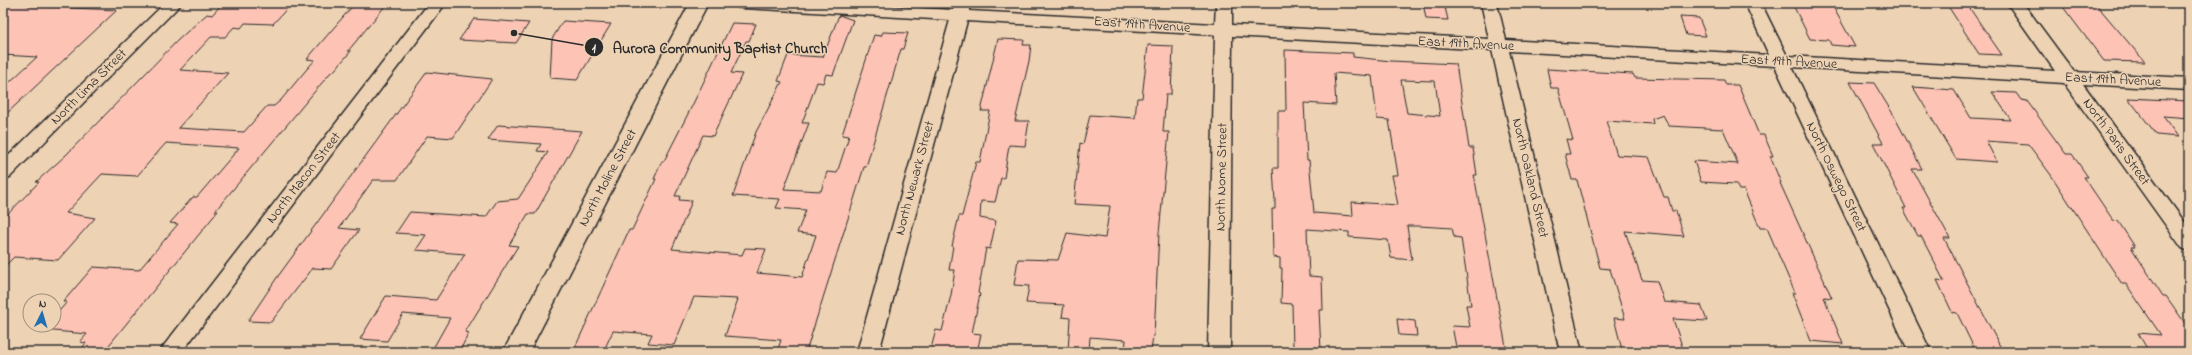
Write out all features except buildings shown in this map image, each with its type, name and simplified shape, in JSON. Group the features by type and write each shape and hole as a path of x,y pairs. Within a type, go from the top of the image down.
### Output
{"street":[{"name":"North Lima Street","path":"3,172 174,3"},
{"name":"North Macon Street","path":"170,352 438,3"},
{"name":"North Moline Street","path":"516,352 699,3"},
{"name":"East 19th Avenue","path":"743,3 961,9 1224,30 2189,84"},
{"name":"North Nome Street","path":"1219,352 1224,3"},
{"name":"North Oakland Street","path":"1489,3 1571,352"},
{"name":"North Oswego Street","path":"1753,3 1920,352"},
{"name":"North Paris Street","path":"2015,3 2189,243"},
{"name":"North Newark Street","path":"868,352 961,9"}],"place":[{"name":"Aurora Community Baptist Church","path":"514,33"}]}
